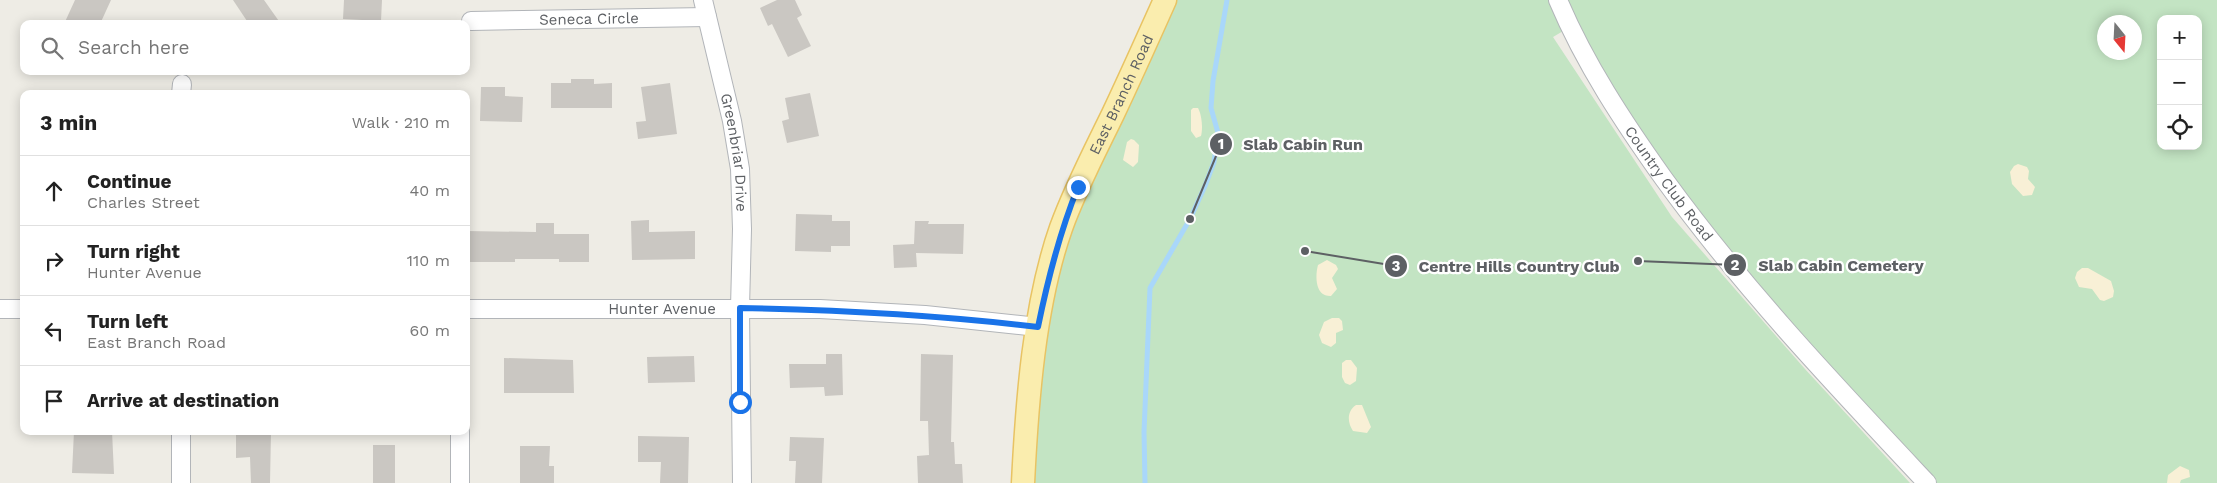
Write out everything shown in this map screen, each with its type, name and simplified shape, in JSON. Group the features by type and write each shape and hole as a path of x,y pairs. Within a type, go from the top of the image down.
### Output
{"main road":[{"name":"East Branch Road","path":"1023,483 1025,436 1038,327 1049,273 1061,229 1078,187 1165,0"}],"street":[{"name":"Greenbriar Drive","path":"703,0 732,121 740,169 742,229 740,308 742,483"},
{"name":"Country Club Road","path":"1558,0 1604,89 1629,130 1689,213 1742,280 1808,356 1927,483"},
{"name":"Seneca Circle","path":"471,21 706,17"},
{"path":"0,309 20,309"},
{"name":"Hunter Avenue","path":"470,310 820,309 924,315 1038,327"},
{"path":"181,435 181,483"},
{"path":"460,435 460,483"}],"green space":[{"path":"1165,0 2217,0 2217,483 1931,483 1689,213 1570,27 1553,37 1672,217 1805,369 1910,483 1023,483 1049,273"}],"sand":[{"path":"1198,108 1202,122 1201,136 1196,138 1191,131 1191,110"},
{"path":"1131,139 1139,145 1138,162 1133,167 1123,160 1127,142"},
{"path":"2018,164 2027,167 2029,171 2028,179 2035,187 2032,195 2023,196 2012,184 2010,172"},
{"path":"1327,260 1336,265 1338,269 1332,278 1337,289 1331,296 1322,293 1317,285 1318,265"},
{"path":"2082,268 2088,268 2111,281 2114,291 2113,297 2104,301 2100,300 2092,289 2079,287 2075,278 2077,272"},
{"path":"1332,318 1339,318 1342,321 1343,330 1336,333 1336,343 1331,347 1322,343 1319,335 1324,322"},
{"path":"1346,360 1351,360 1357,368 1356,381 1350,385 1345,383 1342,377 1342,363"},
{"path":"1356,405 1362,405 1371,427 1367,433 1353,431 1351,428 1350,413"},
{"path":"2180,466 2189,470 2190,477 2181,480 2180,483 2167,483 2168,475"}],"building":[{"path":"75,0 111,0 102,20 66,20"},
{"path":"233,0 264,0 278,20 246,20"},
{"path":"344,0 382,0 381,20 343,19"},
{"path":"777,0 795,0 802,15 797,18 811,46 788,57 772,24 768,26 760,8"},
{"path":"571,79 594,79 594,84 612,83 612,108 551,108 551,83 571,83"},
{"path":"670,83 677,134 638,139 636,122 646,121 641,87"},
{"path":"481,87 505,87 505,96 523,97 522,122 480,121"},
{"path":"810,93 819,136 787,143 782,121 789,119 785,98"},
{"path":"796,214 832,215 832,221 850,221 850,246 831,246 831,252 795,251"},
{"path":"649,220 649,232 695,231 695,259 632,260 631,221"},
{"path":"915,221 929,221 928,224 964,224 963,254 916,253 917,267 894,268 893,245 914,244"},
{"path":"536,223 554,223 554,234 589,234 589,262 559,262 559,259 515,259 515,262 470,262 470,231 536,232"},
{"path":"826,354 842,354 843,395 825,396 824,387 790,388 789,364 826,364"},
{"path":"921,354 953,355 951,442 954,442 955,464 962,464 963,483 918,483 917,456 929,455 928,421 920,421"},
{"path":"694,356 695,382 648,383 647,357"},
{"path":"504,358 573,360 574,393 504,393"},
{"path":"74,435 112,435 114,474 72,473"},
{"path":"236,435 271,435 270,483 251,483 250,457 236,458"},
{"path":"638,436 689,437 688,483 660,483 661,462 638,462"},
{"path":"790,437 824,438 822,483 795,483 796,461 789,461"},
{"path":"373,445 395,445 395,483 373,483"},
{"path":"520,446 550,446 549,466 554,466 554,483 520,483"}],"waterway":[{"path":"1145,483 1144,432 1150,288 1190,219 1214,162 1218,133 1211,108 1213,81 1227,0"}],"place":[{"name":"Slab Cabin Run","path":"1190,219"},
{"name":"Centre Hills Country Club","path":"1305,251"},
{"name":"Slab Cabin Cemetery","path":"1638,261"}],"route":[{"path":"740,402 740,308 820,309 924,315 1038,327 1049,273 1061,229 1078,187"}]}
